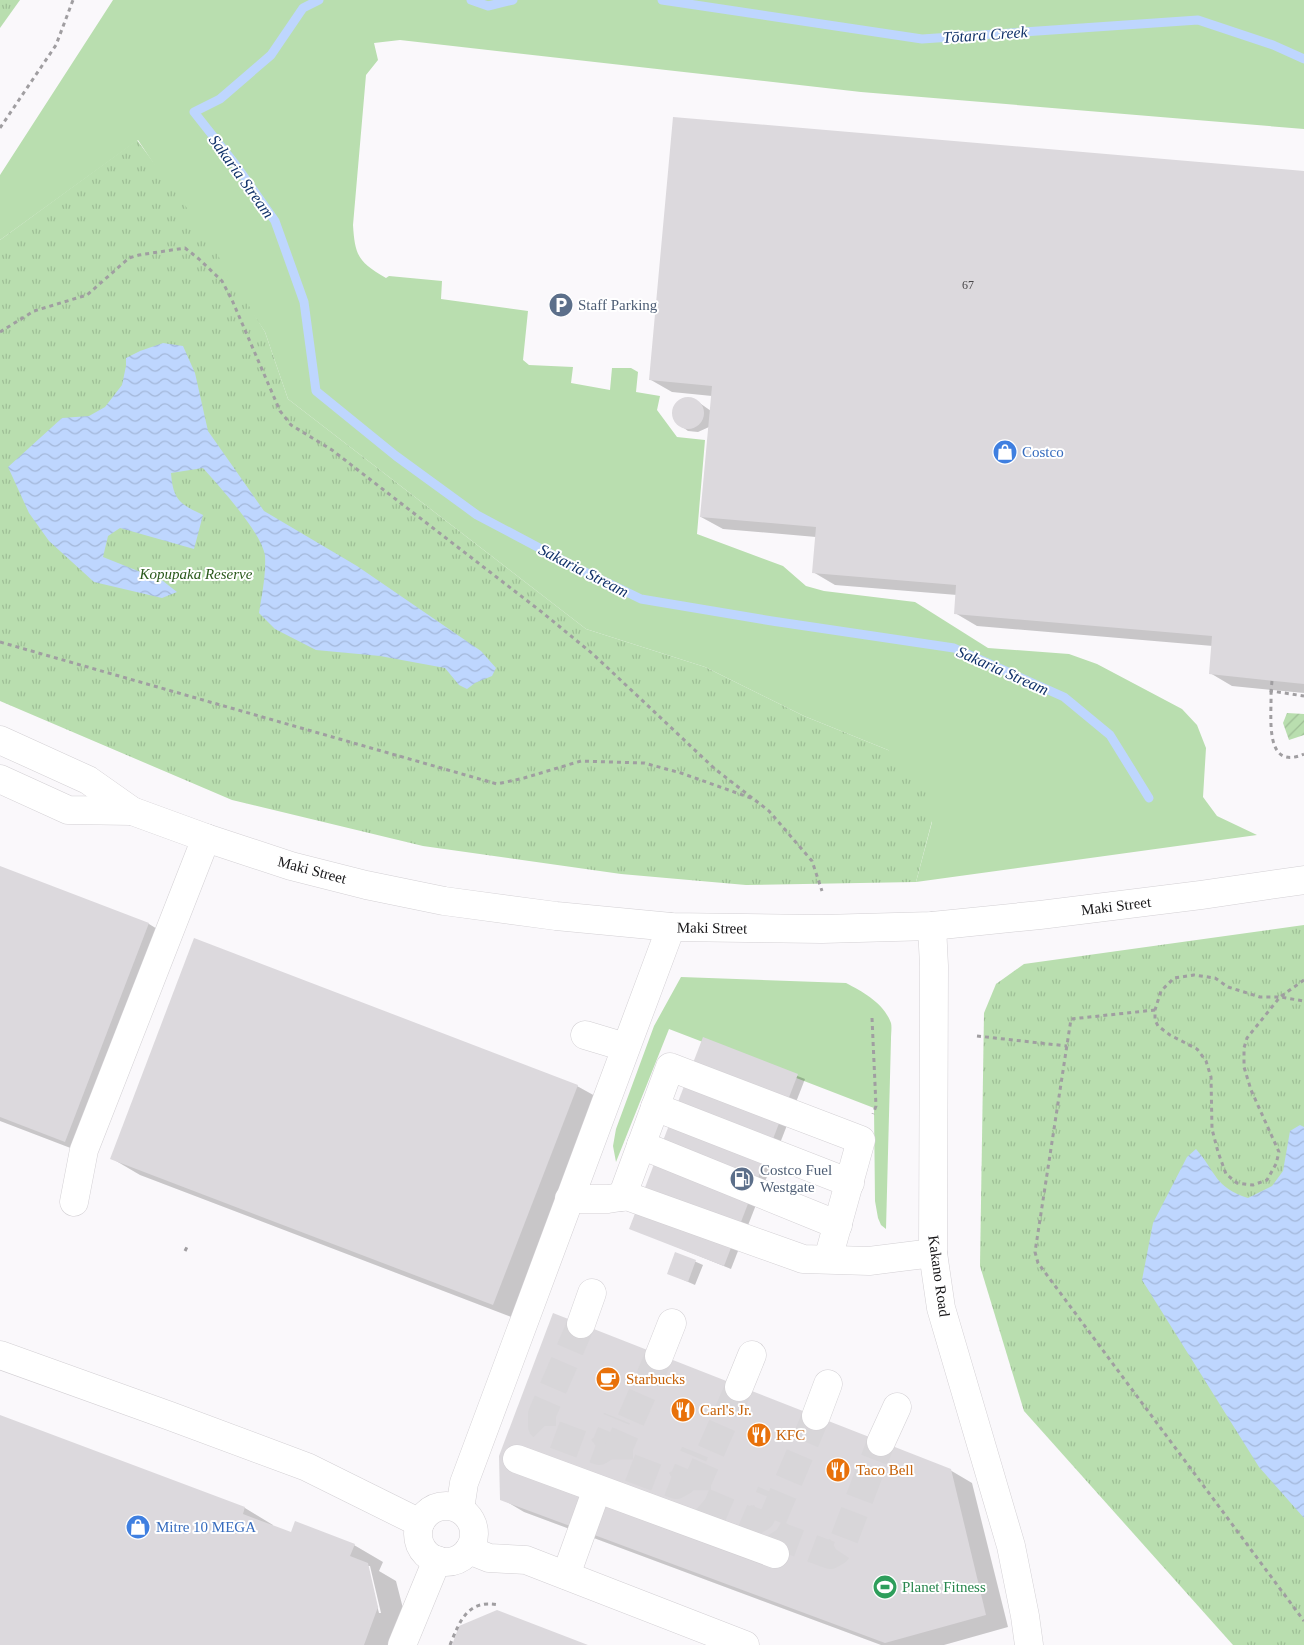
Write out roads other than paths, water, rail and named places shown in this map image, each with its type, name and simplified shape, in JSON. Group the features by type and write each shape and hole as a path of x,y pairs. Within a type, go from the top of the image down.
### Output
{"street":[{"name":"Maki Street","path":"0,740 88,780 132,811 291,866 366,885 444,901 556,916 671,927 822,929 932,926 1040,915 1304,880"},
{"name":"Maki Street","path":"0,779 68,810 132,811"},
{"path":"74,1202 84,1150 206,838"},
{"name":"Kakano Road","path":"932,926 934,966 933,1253 941,1308 1011,1546 1029,1645"},
{"path":"460,1509 464,1483 671,927"},
{"path":"585,1035 626,1047"},
{"path":"622,1197 670,1067 861,1140 828,1259"},
{"path":"655,1107 850,1183"},
{"path":"641,1145 838,1225"},
{"path":"569,1199 608,1199 626,1196 803,1259 869,1261 933,1253"},
{"path":"581,1324 592,1293"},
{"path":"652,1353 665,1321"},
{"path":"732,1384 745,1353"},
{"path":"0,1355 170,1416 306,1468 420,1523"},
{"path":"811,1414 823,1382"},
{"path":"881,1442 897,1407"},
{"path":"516,1460 775,1554"},
{"path":"566,1575 597,1489"},
{"path":"441,1506 451,1506 460,1509 472,1522 473,1541 469,1550 455,1560 446,1562 437,1560 429,1556 419,1542 420,1523 424,1515 432,1509 441,1506"},
{"path":"469,1550 489,1558 526,1560 746,1645"},
{"path":"402,1645 437,1560"}],"water":[{"path":"163,343 183,346 195,373 208,431 264,511 357,566 481,651 496,668 492,676 475,683 467,689 459,685 445,668 380,656 316,650 275,629 259,613 265,570 265,556 262,546 239,510 203,468 171,473 174,489 179,500 203,515 194,549 120,528 108,536 103,557 163,581 177,592 162,598 94,582 49,541 29,513 8,467 62,418 89,416 105,407 122,385 126,358"},
{"path":"1300,1125 1304,1127 1304,1518 1259,1467 1142,1280 1153,1223 1187,1157 1196,1149 1222,1184 1237,1194 1248,1198 1272,1186 1283,1171 1290,1131"}],"waterway":[{"name":"Sakaria Stream","path":"319,0 303,8 271,55 220,99 194,112 235,164 275,221 304,302 316,391 396,456 477,515 577,568 641,599 954,648 1064,697 1110,735 1149,798"},
{"name":"Tōtara Creek","path":"471,0 488,6 513,0"},
{"name":"Tōtara Creek","path":"662,0 922,39 1198,20 1273,45 1304,59"}],"tunnel":[{"path":"581,1324 542,1414 542,1426 548,1432 599,1451 605,1447 617,1418"},
{"path":"659,1356 619,1447 619,1460 626,1466 676,1485 683,1481 695,1452"},
{"path":"739,1387 697,1483 697,1496 704,1502 747,1520 754,1521 761,1517 771,1492"},
{"path":"816,1416 770,1525 775,1533 782,1537 830,1555 837,1551 843,1542 881,1442"}],"place":[{"name":"Staff Parking","path":"561,305"},
{"name":"Costco","path":"1005,452"},
{"name":"Costco Fuel Westgate","path":"742,1179"},
{"name":"Starbucks","path":"608,1379"},
{"name":"Carl's Jr.","path":"683,1410"},
{"name":"KFC","path":"759,1435"},
{"name":"Taco Bell","path":"838,1470"},
{"name":"Mitre 10 MEGA","path":"138,1527"},
{"name":"Planet Fitness","path":"885,1587"}],"park label":[{"name":"Kopupaka Reserve","path":"196,574"}]}
